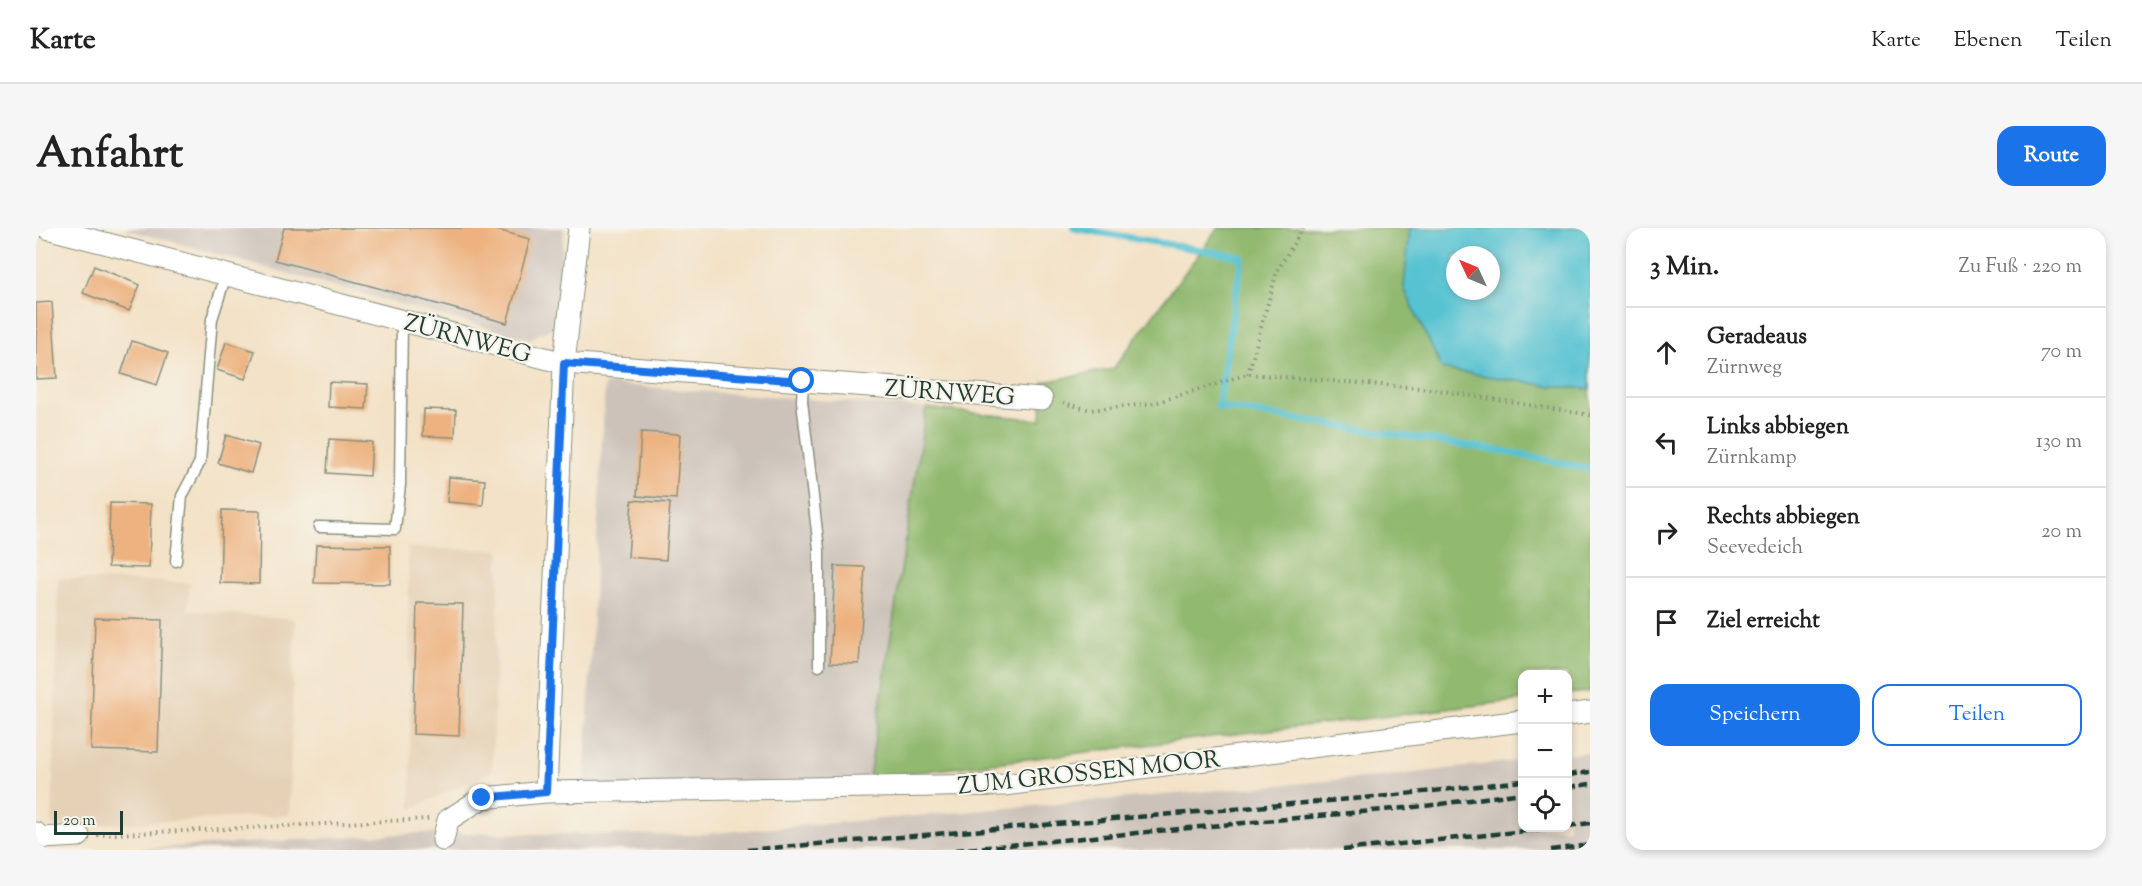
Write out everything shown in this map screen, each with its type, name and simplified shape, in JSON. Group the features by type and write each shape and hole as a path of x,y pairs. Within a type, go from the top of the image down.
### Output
{"street":[{"name":"ZÜRNWEG","path":"47,228 564,363 1042,399"},
{"path":"546,792 564,363 579,228"},
{"path":"1572,714 1590,712"},
{"name":"ZUM GROSSEN MOOR","path":"446,830 482,798 546,792 1004,785 1518,721"},
{"path":"36,833 42,838 79,836"}],"lane":[{"path":"176,561 182,496 200,462 212,319 226,275"},
{"path":"319,527 395,529 400,485 402,321"},
{"path":"802,381 802,401 819,549 819,666"}],"path":[{"path":"1248,374 1277,271 1304,228"},
{"path":"1042,399 1091,410 1155,404 1248,374 1431,389 1590,415"},
{"path":"79,836 356,824 415,819 446,830"}],"shaded area":[{"path":"121,228 564,228 556,326 529,339"},
{"path":"605,384 926,408 869,778 584,790"},
{"path":"408,548 500,550 492,771 411,809"},
{"path":"58,578 190,583 188,610 295,619 289,815 52,827"},
{"path":"1590,752 1590,850 119,850 424,833 691,835 1399,775 1518,760 1518,832 1572,832 1572,754"}],"green space":[{"path":"1218,228 1410,228 1404,288 1442,369 1544,385 1590,389 1590,692 1572,694 1572,670 1518,670 1518,700 869,778 926,408 1041,420 1043,382 1113,369"}],"water":[{"path":"1410,228 1590,228 1590,389 1544,385 1442,369 1404,288"}],"building":[{"path":"284,228 490,228 530,239 507,323 275,260"},
{"path":"94,266 140,285 129,311 83,293"},
{"path":"52,302 57,378 36,379 36,303"},
{"path":"132,341 168,353 157,385 121,374"},
{"path":"226,342 255,351 245,379 217,370"},
{"path":"329,382 368,384 366,409 328,407"},
{"path":"424,409 456,410 455,437 423,436"},
{"path":"641,432 680,434 676,499 637,496"},
{"path":"226,435 259,445 251,473 218,463"},
{"path":"329,439 372,442 370,476 327,473"},
{"path":"449,477 485,480 483,505 447,502"},
{"path":"632,500 670,503 666,560 628,557"},
{"path":"110,503 151,504 149,568 108,567"},
{"path":"222,510 260,511 259,584 220,583"},
{"path":"316,545 390,546 390,584 314,583"},
{"path":"835,566 865,567 859,664 830,663"},
{"path":"417,603 463,604 459,736 413,734"},
{"path":"95,618 162,620 158,752 91,750"}],"waterway":[{"path":"1074,228 1242,257 1218,407 1502,451 1590,469"}],"railway":[{"path":"1572,774 1590,772"},
{"path":"747,850 1387,796 1518,781"},
{"path":"1572,786 1590,784"},
{"path":"955,850 1425,806 1518,794"},
{"path":"1572,825 1590,823"},
{"path":"1343,850 1518,832"},
{"path":"1551,850 1590,845"}],"route":[{"path":"482,798 546,792 564,363 802,381"}]}
